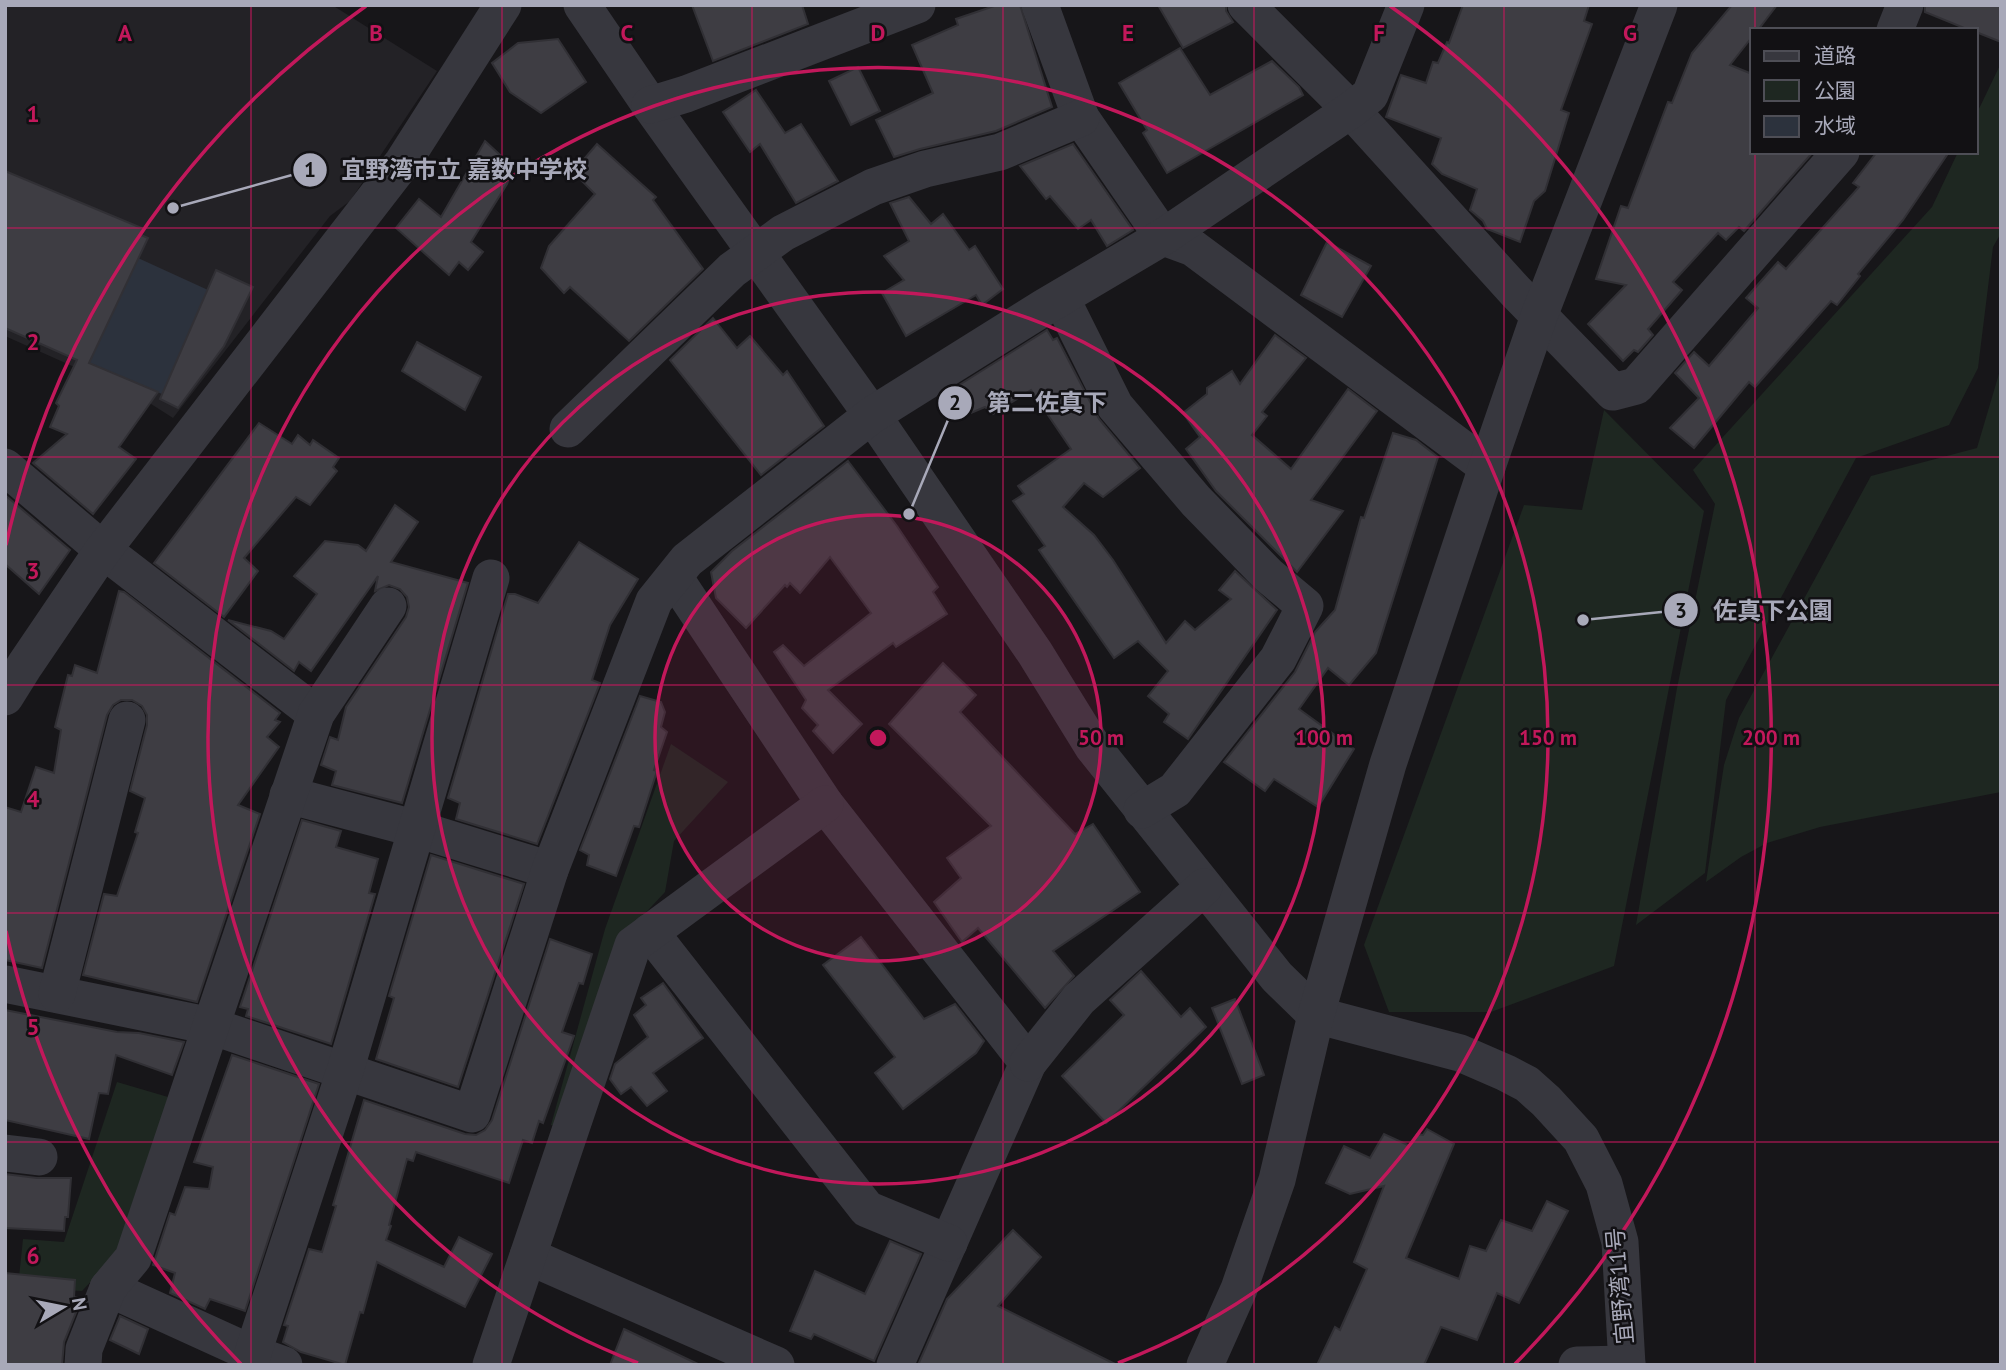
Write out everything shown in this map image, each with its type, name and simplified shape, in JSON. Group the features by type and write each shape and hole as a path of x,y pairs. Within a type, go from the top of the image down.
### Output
{"street":[{"path":"5,697 103,550 402,162 503,5"},
{"path":"582,5 650,105 872,415 1035,653 1093,747 1277,977 1317,1015"},
{"path":"650,105 686,94 846,17 917,5"},
{"path":"1041,5 1082,118 1163,237 1193,248 1487,467"},
{"path":"1246,5 1351,110 1539,316 1613,392 1636,386 1839,154"},
{"path":"5,984 211,1026 472,1114 550,870 654,601 687,560 872,415 1163,237 1351,110 1370,95 1406,5"},
{"path":"1205,1365 1239,1289 1277,1180 1317,1015 1388,764 1487,467 1539,316 1659,5"},
{"path":"1896,28 1905,5"},
{"path":"568,429 732,270 783,233 873,187 925,169 1000,152 1082,118"},
{"path":"1061,298 1115,406 1196,501 1268,575 1305,606 1278,659 1175,790 1142,810"},
{"path":"5,467 103,550 316,715"},
{"path":"674,577 825,804 1028,1063"},
{"path":"108,1288 262,1361 491,578"},
{"path":"83,1365 84,1349 108,1288 133,1258 316,715 388,606"},
{"path":"58,994 127,720"},
{"path":"288,795 417,829 550,870"},
{"path":"491,1365 634,945 825,804"},
{"path":"895,1365 1028,1063 1079,999 1204,887"},
{"path":"650,932 867,1209 949,1243"},
{"name":"宜野湾11号","path":"1317,1015 1460,1053 1527,1084 1581,1139 1605,1184 1620,1242 1627,1364"},
{"path":"528,1256 776,1365"},
{"path":"1577,1365 1627,1364"}],"shaded area":[{"path":"5,5 332,5 437,71 350,201 330,216 173,418 137,395 5,336"}],"green space":[{"path":"2001,63 2001,233 1993,247 1978,368 1949,425 1856,458 1726,700 1705,873 1636,925 1677,688 1715,504 1693,470 1932,207 1957,154 1978,154 1978,111"},
{"path":"2001,367 2001,792 1820,827 1767,843 1741,857 1706,882 1724,765 1739,718 1871,476 1977,448"},
{"path":"1604,410 1704,511 1614,966 1491,1012 1389,1012 1364,945 1524,505 1582,510"},
{"path":"671,744 728,782 674,841 665,892 622,938 555,1126 551,1125 605,929"},
{"path":"117,1082 168,1097 122,1248 82,1291 18,1287 23,1239 64,1242"}],"water":[{"path":"138,258 208,290 162,394 89,363"}],"building":[{"path":"692,5 802,5 808,24 713,61"},
{"path":"997,5 1020,5 1052,107 996,131 894,157 876,120 933,93 912,45 958,25 956,19"},
{"path":"1158,5 1226,5 1226,11 1233,22 1183,48"},
{"path":"1463,5 1589,5 1584,21 1592,24 1561,110 1569,113 1545,191 1534,201 1520,242 1487,229 1483,221 1470,210 1477,189 1442,174 1432,164 1441,138 1386,117 1401,75 1426,83 1433,62 1438,63 1447,42 1449,43"},
{"path":"1732,5 1777,5 1760,28 1750,28 1750,40 1730,65 1750,73 1750,154 1811,154 1744,231 1739,227 1726,240 1718,233 1673,282 1682,290 1648,329 1653,335 1638,352 1634,350 1623,361 1588,324 1626,285 1596,279 1621,206 1628,208 1668,102 1672,103 1692,53"},
{"path":"1925,5 2001,5 2001,42 1978,33 1978,28 1964,28 1925,12"},
{"path":"558,39 586,82 541,113 510,92 492,63 518,43"},
{"path":"1180,48 1210,95 1272,61 1299,87 1303,95 1167,173 1143,133 1147,130 1119,83"},
{"path":"858,67 880,111 851,125 829,81"},
{"path":"756,90 785,133 801,124 838,181 796,203 760,144 750,152 723,112"},
{"path":"485,141 513,167 507,184 471,242 483,252 468,270 459,262 449,275 396,228 419,199 441,217"},
{"path":"597,144 656,197 653,200 703,269 629,341 570,287 564,293 541,268 549,246 595,194 573,172"},
{"path":"1073,144 1133,230 1107,246 1091,220 1078,229 1050,196 1046,199 1020,166"},
{"path":"1875,154 1948,154 1903,220 1858,274 1860,276 1837,305 1831,301 1755,387 1749,382 1694,448 1670,428 1699,398 1675,373 1694,352 1709,366 1758,308 1746,298 1778,262 1786,269 1859,187 1853,183"},
{"path":"5,171 144,229 141,235 148,238 89,363 158,392 119,447 136,459 93,514 33,463 67,434 50,427 59,406 56,403 77,360 5,328"},
{"path":"909,197 931,224 943,214 969,250 975,246 1003,289 982,305 976,295 906,336 882,293 904,280 884,256 909,241 890,203"},
{"path":"1327,242 1371,266 1342,317 1301,295"},
{"path":"216,270 253,287 224,346 178,408 160,399"},
{"path":"713,318 737,348 750,336 783,375 787,371 824,426 761,475 670,360"},
{"path":"1047,330 1053,340 1057,338 1099,419 1140,468 1103,497 1084,483 1063,507 1094,535 1113,560 1166,643 1185,621 1195,630 1231,599 1219,590 1235,571 1277,610 1188,739 1164,722 1169,714 1148,696 1168,671 1138,641 1114,658 1039,550 1045,546 1013,501 1024,494 1018,486 1071,449 1031,390 993,414 985,407 971,413 956,387"},
{"path":"1275,335 1306,358 1262,412 1267,416 1252,435 1291,469 1348,389 1377,411 1311,500 1343,511 1297,572 1216,491 1186,449 1200,437 1183,413 1207,394 1207,388 1232,371 1240,384"},
{"path":"417,342 481,377 465,410 402,371"},
{"path":"259,423 292,444 298,435 310,445 313,440 339,458 333,467 337,471 310,505 296,497 244,558 258,571 224,617 154,563"},
{"path":"1393,433 1416,440 1438,457 1376,653 1349,685 1328,668 1299,709 1354,749 1318,807 1274,779 1265,791 1224,762 1295,672 1315,632 1335,610 1361,517 1364,518"},
{"path":"848,461 938,587 933,592 947,614 896,647 893,643 828,690 862,724 833,753 813,731 818,725 802,708 806,700 774,652 783,645 804,666 871,613 830,557 800,593 790,583 787,587 785,585 746,628 716,598 711,572 732,551"},
{"path":"5,495 70,550 39,594 5,564"},
{"path":"395,505 418,522 391,562 468,583 402,803 332,785 336,771 321,765 330,737 338,740 346,707 406,617 409,607 407,597 400,589 389,585 375,591 378,576 311,671 299,662 294,671 228,620 271,631 284,639 317,594 294,576 325,541 358,545 366,551"},
{"path":"579,542 638,579 610,625 592,680 600,683 537,844 456,819 460,803 448,798 508,594 538,603"},
{"path":"119,591 124,592 280,713 275,720 280,722 267,737 279,747 238,805 260,814 197,1002 83,975 104,894 117,896 138,833 135,832 145,798 130,791 147,725 147,715 142,706 132,700 121,700 113,705 107,715 42,968 5,960 5,807 21,812 36,767 54,773 61,730 55,727 68,675 72,676 75,665 97,673"},
{"path":"943,663 976,695 960,712 1075,834 1093,824 1140,892 1053,951 1074,976 1045,1008 978,928 962,942 934,902 961,878 947,858 991,826 889,724"},
{"path":"640,696 661,702 665,712 661,727 667,732 639,827 634,826 616,876 587,865 589,855 580,850"},
{"path":"302,820 341,831 336,847 378,859 369,893 375,894 331,1044 246,1016 248,1009 240,1007"},
{"path":"431,855 524,884 458,1087 376,1059 394,998 389,996"},
{"path":"861,937 924,1019 955,1004 984,1041 976,1053 903,1109 875,1073 895,1057 823,965"},
{"path":"550,939 592,954 583,984 579,983 562,1032 574,1036 543,1123 539,1121 532,1143 523,1140 509,1183 416,1152 413,1161 407,1159 389,1225 391,1226 386,1240 444,1267 459,1237 492,1254 465,1307 377,1262 345,1365 301,1352 283,1342 288,1326 284,1325 309,1249 322,1252 364,1100 465,1134 476,1135 485,1130 492,1120"},
{"path":"1141,971 1181,1017 1190,1008 1206,1027 1106,1123 1062,1076 1124,1015 1110,1000"},
{"path":"663,983 703,1038 653,1073 667,1091 647,1106 631,1087 621,1094 610,1079 615,1064 648,1037 634,1015 646,1005 641,998"},
{"path":"1235,999 1264,1075 1242,1084 1212,1008"},
{"path":"5,1010 184,1042 172,1075 116,1055 108,1094 99,1093 89,1139 5,1120"},
{"path":"232,1055 319,1084 245,1311 210,1299 205,1309 170,1293 175,1273 153,1265 170,1213 175,1215 185,1187 209,1189 213,1167 194,1162"},
{"path":"1427,1129 1454,1144 1406,1258 1459,1279 1470,1246 1486,1251 1501,1220 1532,1231 1547,1201 1568,1211 1519,1303 1497,1293 1477,1340 1441,1327 1424,1365 1317,1365 1335,1327 1340,1330 1367,1269 1354,1262 1384,1186 1350,1194 1326,1183 1344,1146 1370,1158 1384,1134 1410,1146 1417,1134 1423,1135"},
{"path":"5,1174 71,1178 68,1217 65,1217 64,1231 5,1228"},
{"path":"1013,1230 1041,1257 998,1306 1117,1365 918,1365 947,1299"},
{"path":"890,1241 921,1254 874,1361 814,1334 811,1339 790,1331 815,1271 865,1294"},
{"path":"5,1273 75,1280 74,1297 79,1298 79,1305 64,1342 62,1365 5,1365"},
{"path":"120,1316 148,1329 139,1354 110,1340"},
{"path":"624,1329 700,1365 610,1365"}],"place":[{"name":"宜野湾市立 嘉数中学校","path":"173,208"},
{"name":"第二佐真下","path":"909,514"},
{"name":"佐真下公園","path":"1583,620"}]}
